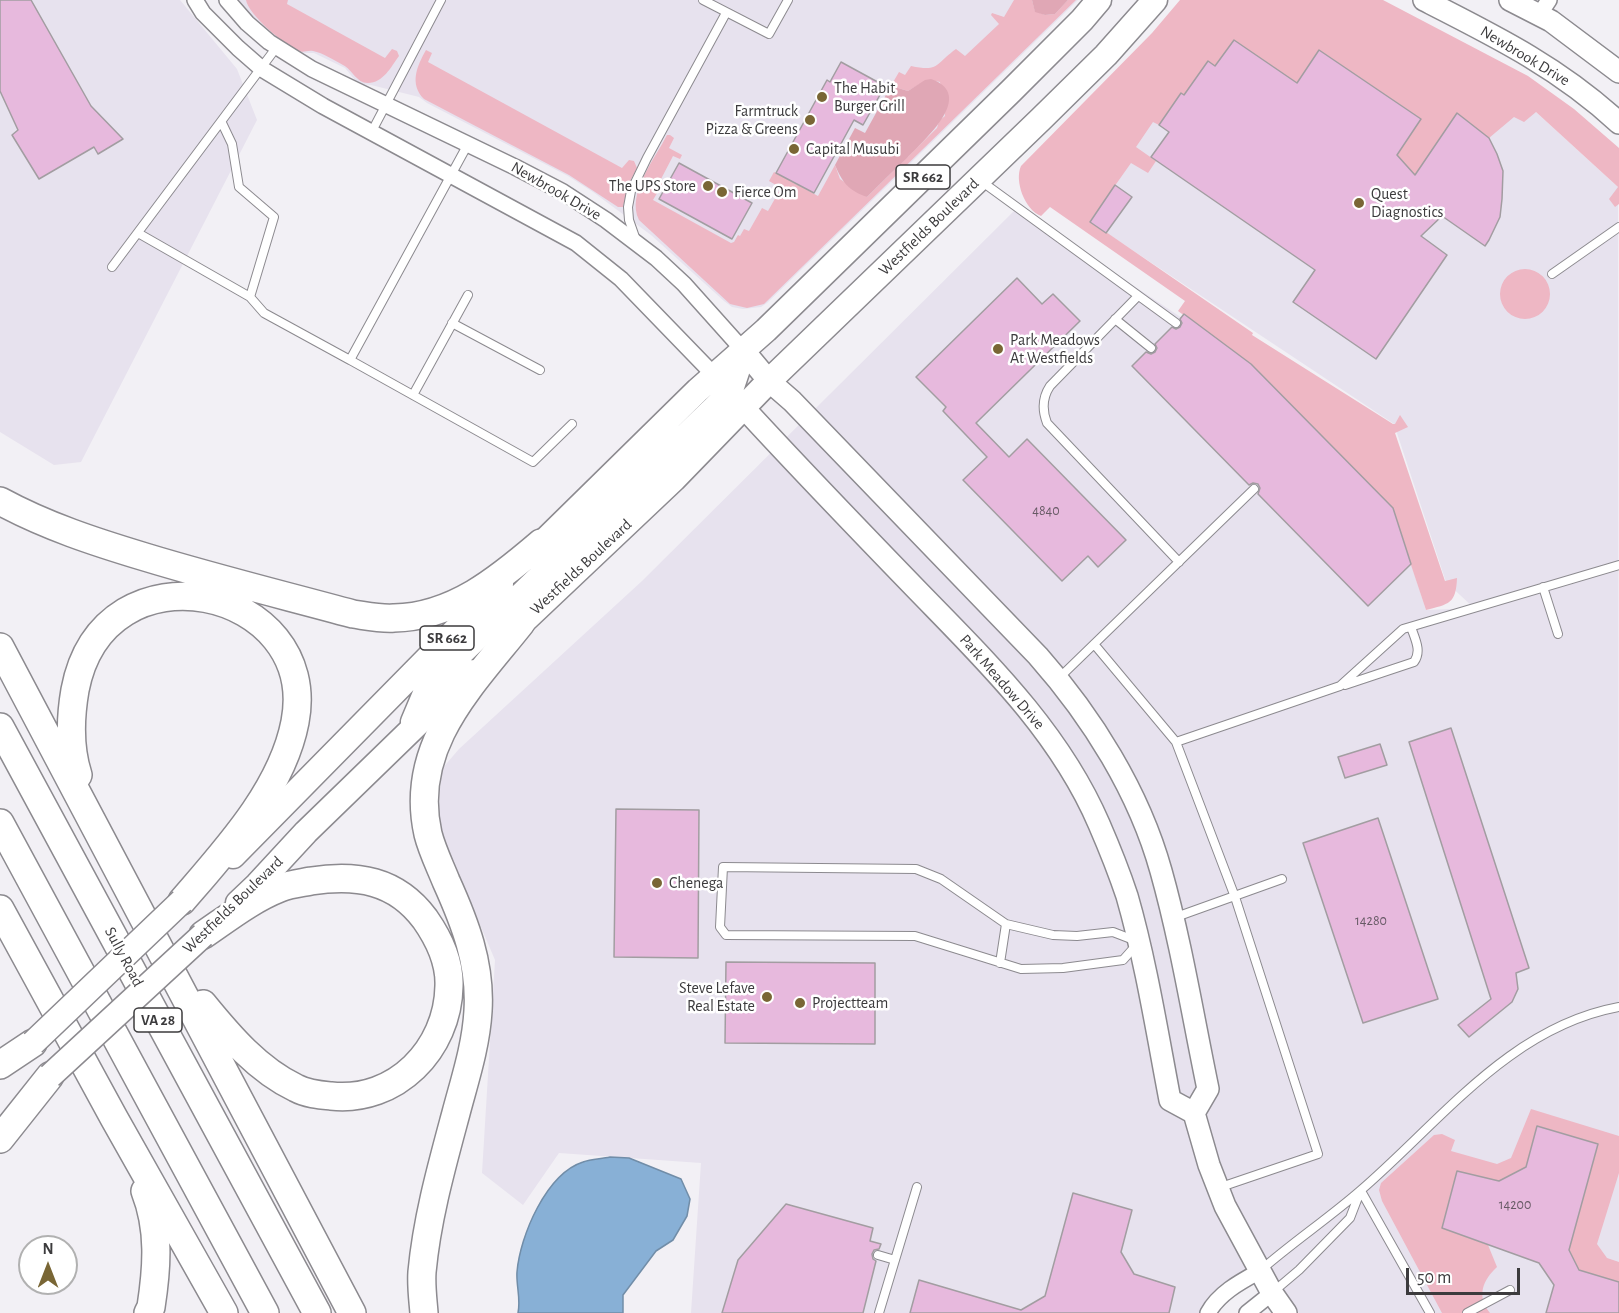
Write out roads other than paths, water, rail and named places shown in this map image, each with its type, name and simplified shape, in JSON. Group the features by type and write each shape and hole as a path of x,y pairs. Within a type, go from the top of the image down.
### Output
{"highway":[{"path":"0,501 31,518 99,543 341,611 384,618 417,615 460,601 501,577 541,543"},
{"path":"100,836 82,788 74,761 72,744 72,711 78,678 94,643 105,628 119,616 137,605 162,598 187,595 232,605 245,612 270,632 292,668 298,700 295,724 282,760 244,830 182,901"},
{"path":"424,1313 422,1275 427,1231 439,1176 472,1054 478,994 472,947 464,919 428,834 424,791 426,774 446,719 521,623"},
{"path":"0,647 352,1313"},
{"name":"Sully Road","path":"0,727 317,1313"},
{"name":"VA 28","path":"0,823 266,1313"},
{"path":"166,959 227,1033 259,1064 298,1089 316,1095 354,1096 386,1087 400,1079 424,1058 439,1034 449,987 444,954 434,932 416,909 398,894 384,887 353,878 335,877 296,883 255,900 203,935"},
{"path":"0,909 224,1313"},
{"path":"0,944 9,951 48,996"},
{"path":"0,1065 33,1043"},
{"path":"0,1139 50,1076"},
{"path":"114,1118 147,1195 156,1238 157,1270 148,1313"}],"main road":[{"name":"SR 662","path":"0,1075 182,901 236,853 541,543 714,375 744,351 1056,47 1100,0"},
{"name":"Westfields Boulevard","path":"0,1126 50,1076 258,885 306,832 521,623 674,479 736,400 769,381 1106,55 1155,0"},
{"path":"409,732 429,684 736,400 744,351"}],"street":[{"path":"195,0 203,13 262,69 371,133 576,243 639,297 736,400"},
{"name":"Newbrook Drive","path":"227,0 247,23 276,48 312,69 563,192 638,244 684,284 769,381 792,401 1058,679"},
{"name":"Newbrook Drive","path":"1424,0 1548,66 1619,123"},
{"path":"1510,0 1544,8 1551,21 1619,72"},
{"name":"Park Meadow Drive","path":"736,400 790,460 1004,680 1067,762 1098,822 1126,894 1139,942 1170,1100 1194,1113"},
{"path":"1058,679 1101,739 1133,799 1161,870 1208,1089 1194,1113 1224,1206 1272,1293 1286,1313"},
{"path":"1208,1313 1231,1287 1260,1271"},
{"path":"1247,1313 1272,1293"}],"lane":[{"path":"371,133 441,0"},
{"path":"703,0 769,34 788,0"},
{"path":"638,244 629,220 628,207 632,191 646,158 726,13"},
{"path":"112,267 276,48"},
{"path":"222,123 232,144 239,187 274,217 250,297"},
{"path":"350,360 468,144"},
{"path":"979,179 1176,323"},
{"path":"1552,274 1619,227"},
{"path":"138,233 250,297 264,313 532,462 572,424"},
{"path":"413,395 468,295"},
{"path":"1138,296 1050,386 1043,401 1044,415 1047,423 1179,562"},
{"path":"1116,319 1151,348"},
{"path":"452,323 540,370"},
{"path":"1058,679 1254,489"},
{"path":"1340,686 1403,629 1619,565"},
{"path":"1543,587 1558,633"},
{"path":"1176,742 1414,662 1418,654 1411,627"},
{"path":"1094,644 1176,742 1235,897 1318,1154 1218,1188"},
{"path":"723,867 916,869 941,879 1006,924 1053,935 1077,936 1113,932 1139,942 1123,960 1110,963 1022,969 915,936 726,935 720,927 723,867"},
{"path":"1172,919 1281,879"},
{"path":"1000,963 1006,924"},
{"path":"1260,1271 1361,1191 1497,1064 1558,1026 1619,1007"},
{"path":"879,1313 917,1187"},
{"path":"1272,1293 1299,1270 1350,1218 1361,1191"},
{"path":"1361,1191 1430,1313"},
{"path":"878,1256 895,1260"},
{"path":"1467,1313 1510,1290"}],"water":[{"path":"610,1157 629,1158 681,1179 690,1199 687,1216 673,1240 656,1251 623,1295 623,1313 518,1313 519,1257 537,1208 558,1179 570,1169 586,1161"}],"place":[{"name":"The Habit Burger Grill","path":"822,97"},
{"name":"Farmtruck Pizza & Greens","path":"810,120"},
{"name":"Capital Musubi","path":"794,149"},
{"name":"The UPS Store","path":"708,186"},
{"name":"Fierce Om","path":"722,192"},
{"name":"Quest Diagnostics","path":"1359,203"},
{"name":"Park Meadows At Westfields","path":"998,349"},
{"name":"Chenega","path":"657,883"},
{"name":"Steve Lefave Real Estate","path":"767,997"},
{"name":"Projectteam","path":"800,1003"}]}
